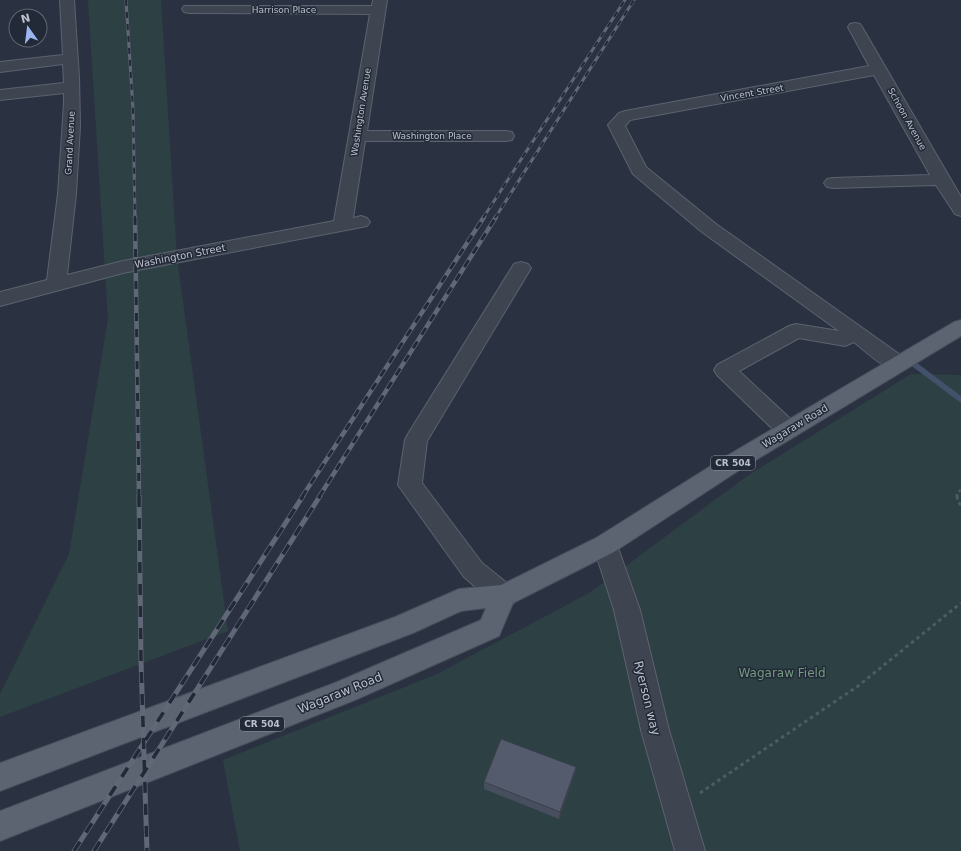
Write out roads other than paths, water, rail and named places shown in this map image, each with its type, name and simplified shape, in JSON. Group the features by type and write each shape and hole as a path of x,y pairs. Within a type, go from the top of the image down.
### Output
{"main road":[{"name":"Wagaraw Road","path":"0,777 353,644 459,600 504,596 605,545 733,463 961,327"},
{"name":"Wagaraw Road","path":"0,826 346,691 490,628 504,596"}],"street":[{"name":"Grand Avenue","path":"56,285 69,171 71,87 67,0"},
{"name":"Harrison Place","path":"189,9 379,5"},
{"name":"Washington Avenue","path":"352,223 358,136 379,5"},
{"name":"Schoon Avenue","path":"855,27 941,180 961,210"},
{"path":"0,67 70,59"},
{"name":"Vincent Street","path":"854,332 709,228 638,170 616,125 625,116 879,69"},
{"path":"0,95 71,87"},
{"name":"Washington Place","path":"358,136 506,136"},
{"path":"833,183 941,180"},
{"name":"Washington Street","path":"0,299 123,267 352,223"},
{"path":"504,596 474,570 410,485 416,440 521,268"},
{"path":"788,430 724,370 796,331 845,339 854,332 899,364"},
{"name":"Ryerson way","path":"605,545 627,610 655,730 690,851"}],"waterway":[{"path":"907,359 961,400"}],"railway":[{"path":"126,0 133,109 135,218"},
{"path":"483,218 625,0"},
{"path":"495,218 634,0"},
{"path":"135,217 139,497"},
{"path":"302,497 484,217"},
{"path":"319,497 496,217"},
{"path":"139,496 144,743"},
{"path":"144,743 303,496"},
{"path":"145,772 320,496"},
{"path":"74,851 144,743"},
{"path":"144,743 145,772"},
{"path":"94,851 145,772"},
{"path":"145,772 147,851"}],"park label":[{"name":"Wagaraw Field","path":"782,673"}]}
